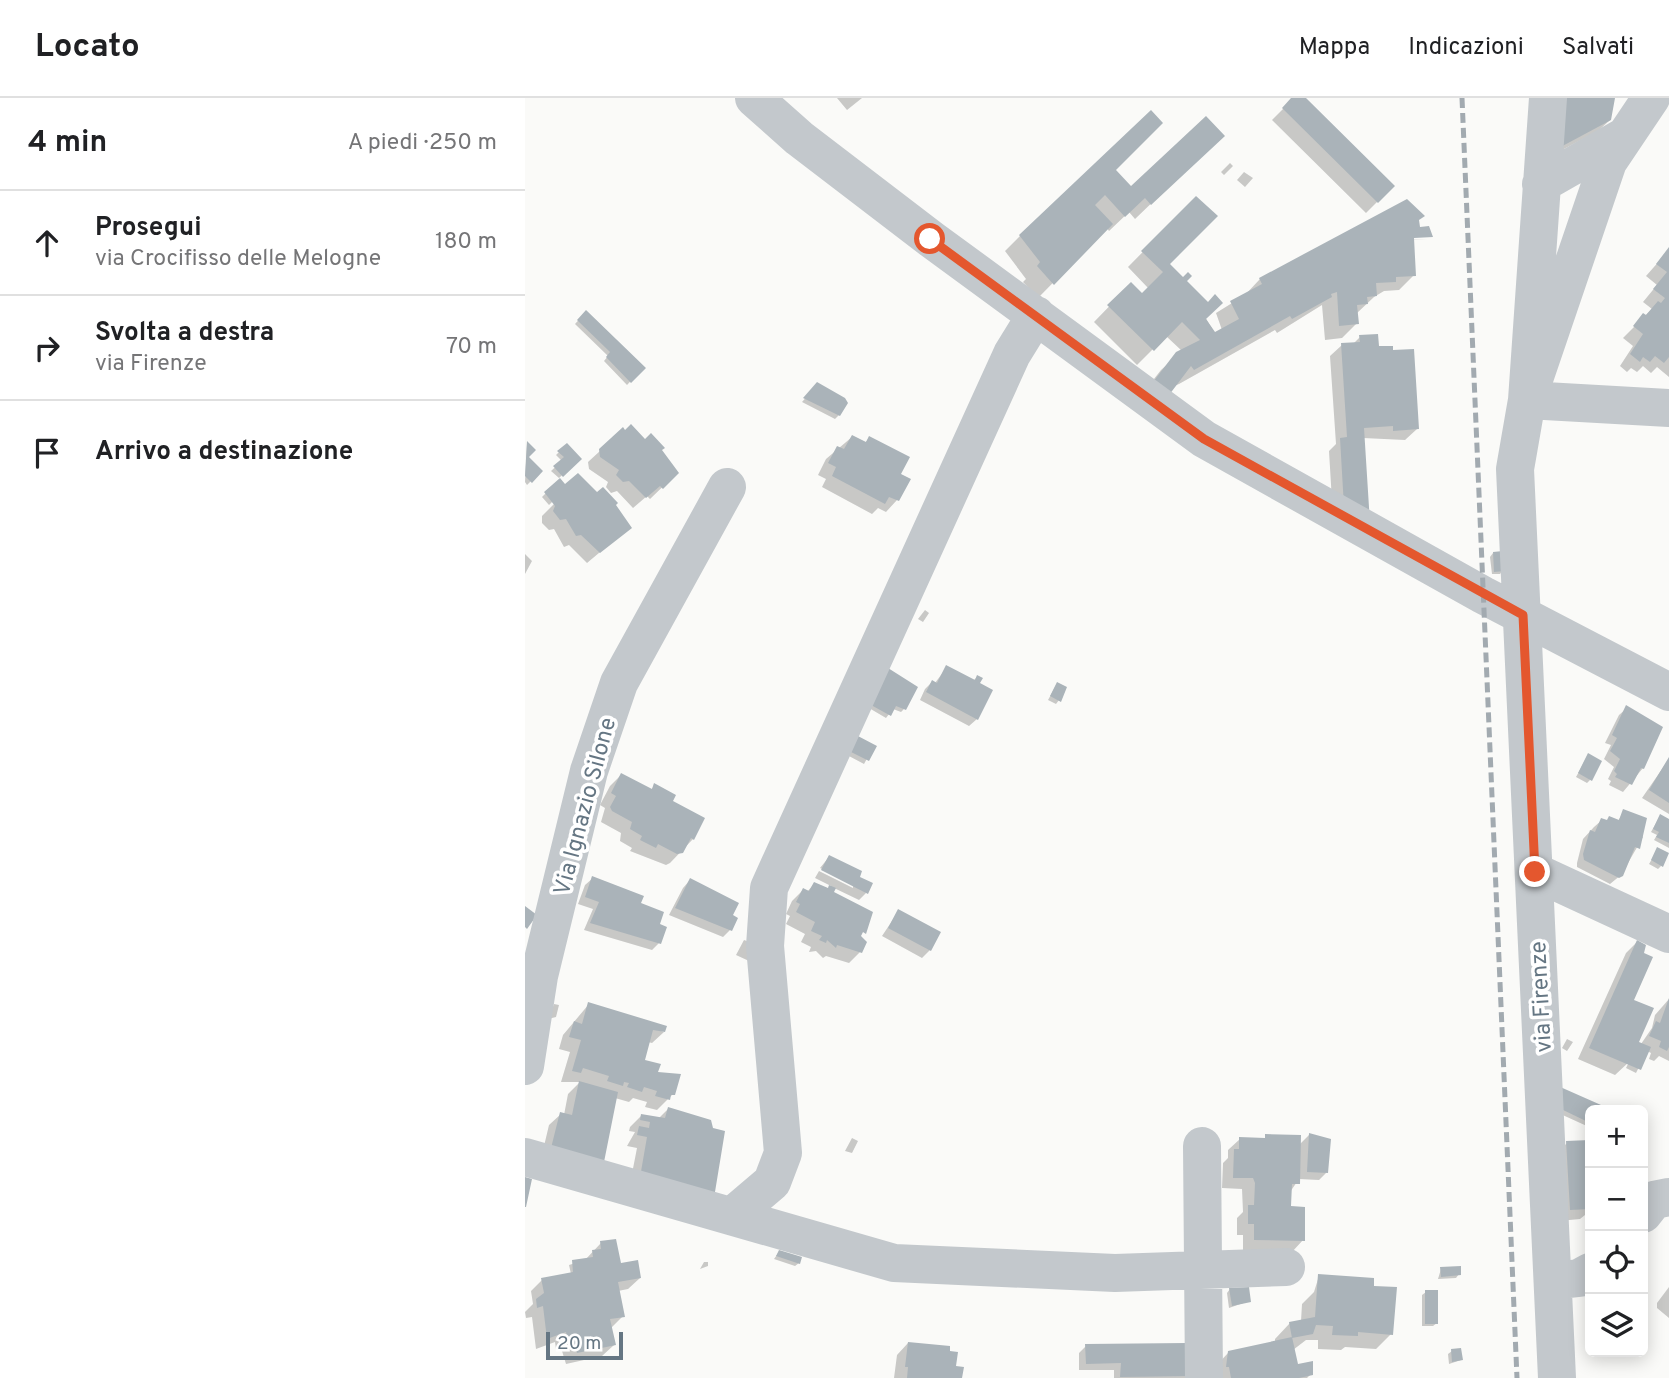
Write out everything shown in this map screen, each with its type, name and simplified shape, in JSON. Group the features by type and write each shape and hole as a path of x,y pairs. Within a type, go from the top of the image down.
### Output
{"street":[{"path":"754,98 799,138 1204,439 1523,615 1669,692"},
{"path":"1527,400 1548,98"},
{"path":"1527,400 1608,163 1651,98"},
{"path":"1541,184 1627,135"},
{"path":"732,1216 772,1182 783,1153 765,946 769,888 1012,354 1036,315"},
{"path":"1527,400 1669,408"},
{"name":"via Firenze","path":"1527,400 1515,469 1557,1378"},
{"name":"Via Ignazio Silone","path":"525,1066 539,976 589,771 619,683 727,487"},
{"path":"1535,872 1669,934"},
{"path":"1202,1146 1204,1378"},
{"path":"525,1157 894,1263 1115,1273 1286,1267"},
{"path":"1648,1208 1654,1200 1669,1197"},
{"path":"1553,1281 1585,1275"}],"building":[{"path":"1291,98 1306,98 1395,186 1378,203 1282,108"},
{"path":"1555,98 1615,98 1611,120 1555,150"},
{"path":"1151,110 1163,123 1116,170 1131,186 1206,116 1225,136 1151,205 1145,198 1125,217 1105,195 1095,205 1113,224 1054,285 1037,266 1040,262 1019,235"},
{"path":"1196,196 1218,216 1170,264 1183,277 1188,272 1192,276 1187,281 1208,302 1215,294 1223,303 1206,319 1215,332 1239,319 1230,301 1262,284 1259,278 1407,199 1425,216 1419,220 1420,227 1429,226 1433,237 1414,238 1416,276 1396,277 1396,282 1376,283 1377,296 1367,297 1368,304 1357,305 1359,324 1339,326 1337,292 1331,294 1332,297 1292,319 1290,316 1194,370 1191,366 1166,399 1150,386 1176,352 1200,340 1182,322 1154,351 1107,305 1131,282 1142,293 1163,272 1141,251"},
{"path":"1669,247 1669,357 1664,363 1655,356 1650,362 1643,357 1640,362 1630,354 1643,334 1633,326 1643,313 1646,315 1658,301 1661,303 1665,298 1653,289 1667,272 1656,264"},
{"path":"586,310 646,368 631,383 606,357 610,352 577,320"},
{"path":"1378,334 1379,346 1393,346 1393,350 1414,349 1419,429 1393,431 1393,426 1364,428 1370,523 1344,507 1340,438 1347,437 1341,343 1360,342 1359,335"},
{"path":"817,382 845,398 848,403 840,416 803,398"},
{"path":"631,424 645,439 651,433 665,448 662,450 679,473 663,489 660,486 646,498 629,481 623,482 616,475 619,470 600,457 599,449 623,427 625,430"},
{"path":"852,435 866,442 869,436 910,457 901,474 911,479 899,501 889,497 885,504 832,476 836,467 828,463 837,446 844,449"},
{"path":"527,441 536,450 529,457 543,471 532,483 525,476"},
{"path":"567,443 582,459 563,477 553,466 564,457 557,451"},
{"path":"578,473 597,492 603,487 618,503 616,505 632,528 600,553 581,535 576,536 566,519 560,520 553,511 555,506 544,492 560,478 565,484"},
{"path":"1503,551 1505,571 1494,572 1493,552"},
{"path":"946,665 975,680 977,675 983,678 980,683 993,690 978,720 926,692 932,680 937,683"},
{"path":"888,668 918,687 906,710 896,706 891,716 871,705"},
{"path":"1057,682 1067,687 1061,702 1050,696"},
{"path":"1626,705 1663,727 1644,769 1641,768 1632,785 1615,777 1617,774 1614,771 1620,759 1610,751 1617,738 1612,735"},
{"path":"856,735 877,746 869,761 849,751"},
{"path":"1588,753 1602,761 1592,781 1578,773"},
{"path":"1669,757 1669,803 1649,790"},
{"path":"621,773 652,789 654,783 676,795 673,801 705,818 694,840 691,838 683,853 677,854 658,844 656,848 640,840 642,836 630,829 632,822 612,811 610,807 616,796 611,793"},
{"path":"1623,809 1647,818 1640,849 1635,847 1623,876 1619,878 1584,860 1583,854 1590,830 1595,832 1601,818 1607,820 1609,816 1619,820"},
{"path":"1660,814 1669,819 1669,843 1656,837 1659,832 1653,829"},
{"path":"1657,847 1669,853 1663,867 1651,860"},
{"path":"829,855 862,871 860,877 873,883 868,894 821,870"},
{"path":"592,876 644,896 641,903 664,912 660,924 667,927 661,944 590,923 599,902 585,897"},
{"path":"690,878 739,903 733,915 738,918 732,931 675,908"},
{"path":"814,882 828,888 829,885 836,888 834,892 873,912 866,934 863,932 861,936 867,942 862,953 837,945 836,948 827,940 826,943 819,940 822,936 811,931 815,922 796,912 800,904 796,902 803,888 809,891"},
{"path":"525,906 537,915 527,929 525,927"},
{"path":"898,909 941,932 931,951 888,928"},
{"path":"1637,940 1646,945 1644,953 1653,957 1634,1000 1654,1008 1639,1042 1651,1047 1641,1070 1589,1048"},
{"path":"1669,998 1667,1051 1659,1047 1661,1041 1649,1036 1656,1021 1660,1023"},
{"path":"588,1002 667,1026 665,1032 653,1030 645,1060 661,1064 658,1072 681,1074 675,1095 671,1095 670,1100 655,1096 657,1091 644,1087 642,1092 627,1087 629,1083 624,1082 623,1086 607,1081 609,1076 583,1068 581,1073 572,1071 581,1040 569,1037 574,1021 582,1024"},
{"path":"579,1081 618,1092 603,1167 550,1152 560,1112 572,1115"},
{"path":"1558,1086 1601,1105 1585,1105 1585,1121 1559,1108"},
{"path":"668,1107 711,1120 713,1128 725,1131 714,1198 639,1183 647,1137 637,1135 639,1126 649,1128 650,1122 640,1120 641,1114 665,1118"},
{"path":"1309,1133 1331,1139 1328,1173 1307,1172"},
{"path":"1265,1134 1301,1135 1300,1184 1292,1184 1291,1206 1305,1207 1305,1241 1254,1240 1254,1224 1248,1224 1248,1205 1254,1205 1255,1183 1253,1178 1233,1178 1234,1149 1239,1149 1239,1137 1265,1138"},
{"path":"1585,1140 1585,1209 1570,1210 1566,1141"},
{"path":"525,1177 532,1179 526,1207 525,1207"},
{"path":"616,1239 621,1263 638,1260 641,1278 618,1282 625,1317 610,1319 616,1345 577,1353 573,1340 567,1338 566,1332 547,1339 543,1306 537,1308 536,1299 544,1293 541,1278 573,1272 572,1260 593,1257 592,1250 601,1249 600,1241"},
{"path":"779,1250 802,1257 800,1264 776,1256"},
{"path":"1461,1266 1461,1275 1441,1277 1440,1267"},
{"path":"1318,1274 1374,1278 1374,1286 1397,1287 1393,1335 1358,1332 1358,1336 1332,1335 1333,1326 1316,1325 1313,1334 1292,1338 1289,1322 1315,1317"},
{"path":"1249,1287 1251,1302 1232,1306 1229,1288"},
{"path":"1425,1290 1438,1290 1438,1324 1425,1324"},
{"path":"1292,1337 1298,1364 1313,1361 1313,1375 1299,1378 1231,1378 1229,1367 1226,1367 1228,1351"},
{"path":"908,1342 950,1346 950,1351 958,1352 956,1366 964,1367 962,1378 907,1378 908,1367 905,1367"},
{"path":"1187,1343 1192,1376 1120,1377 1121,1363 1086,1364 1085,1344"},
{"path":"1461,1348 1463,1360 1452,1362 1451,1349"}],"railway":[{"path":"1462,98 1517,1378"}],"route":[{"path":"930,239 1204,439 1395,547 1523,615 1535,872"}]}
